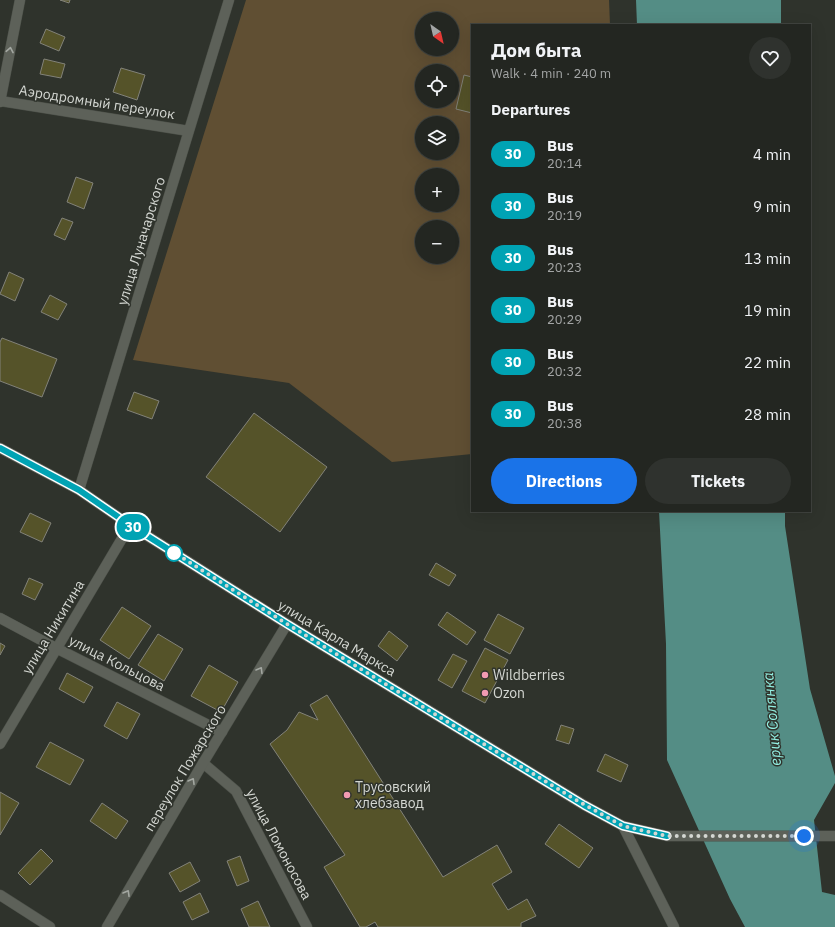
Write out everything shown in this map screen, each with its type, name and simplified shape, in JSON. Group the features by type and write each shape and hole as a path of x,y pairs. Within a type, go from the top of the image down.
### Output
{"street":[{"path":"0,102 3,73 20,0"},
{"name":"улица Луначарского","path":"79,490 229,0"},
{"name":"Аэродромный переулок","path":"0,102 189,131"},
{"name":"улица Карла Маркса","path":"0,448 79,490 130,525 287,624 584,805 623,826 667,836 835,836"},
{"name":"улица Никитина","path":"0,744 130,525"},
{"name":"улица Кольцова","path":"0,618 222,732"},
{"name":"переулок Пожарского","path":"107,927 203,763 287,624"},
{"name":"улица Ломоносова","path":"203,763 236,791 307,927"},
{"path":"623,826 674,927"},
{"path":"0,894 50,927"}],"shaded area":[{"path":"246,0 609,0 610,24 471,24 471,454 392,462 289,383 133,360"}],"water":[{"path":"636,0 781,0 781,24 637,24"},
{"name":"ерик Солянка","path":"659,512 785,512 785,526 810,689 835,776 835,783 814,820 822,892 835,895 835,927 745,927 730,899 667,760 666,644"}],"building":[{"path":"60,0 70,0 69,3"},
{"path":"46,29 65,37 59,51 40,43"},
{"path":"44,59 65,64 61,78 40,74"},
{"path":"121,68 145,75 137,100 113,92"},
{"path":"464,75 471,77 471,113 456,109 459,108 459,96"},
{"path":"76,177 93,183 84,209 67,202"},
{"path":"62,218 73,222 65,240 54,235"},
{"path":"9,272 24,279 15,301 0,294"},
{"path":"50,295 67,304 58,320 41,312"},
{"path":"2,338 57,359 42,397 0,381 0,342"},
{"path":"134,392 159,401 152,419 127,410"},
{"path":"254,413 327,467 280,532 206,477"},
{"path":"30,513 51,523 42,542 20,532"},
{"path":"436,563 456,575 449,586 429,575"},
{"path":"29,578 43,584 35,600 22,594"},
{"path":"122,607 151,626 129,659 100,640"},
{"path":"447,612 476,632 467,645 438,625"},
{"path":"498,614 524,628 510,654 484,640"},
{"path":"389,631 408,646 397,661 378,646"},
{"path":"158,634 183,649 164,681 138,665"},
{"path":"0,643 5,646 0,655"},
{"name":"Wildberries","path":"485,648 508,660 485,703 462,691"},
{"path":"453,654 467,661 452,688 438,680"},
{"path":"209,665 238,682 221,712 191,696"},
{"path":"67,673 93,687 84,703 59,689"},
{"name":"Трусовский хлебзавод","path":"327,695 443,877 497,845 512,872 492,884 508,910 527,899 536,916 521,923 521,927 378,927 375,922 366,927 360,927 324,867 345,855 270,744 287,730 299,712 318,720 310,705"},
{"path":"117,702 140,714 127,739 104,726"},
{"path":"561,725 574,729 569,744 556,740"},
{"path":"50,742 84,760 70,785 36,767"},
{"path":"605,754 628,765 621,782 597,771"},
{"path":"0,792 19,803 0,835"},
{"path":"102,803 128,821 116,839 90,821"},
{"path":"559,824 593,848 579,868 545,844"},
{"path":"41,849 53,861 30,885 18,873"},
{"path":"240,856 249,881 237,886 227,861"},
{"path":"190,862 200,881 180,892 169,873"},
{"path":"200,893 209,912 192,920 183,902"},
{"path":"258,901 270,927 249,927 241,909"}],"bus line":[{"name":"30","path":"0,448 79,490 130,525 287,624 584,805 623,826 667,836"}],"place":[{"name":"Wildberries","path":"485,675"},
{"name":"Ozon","path":"485,693"},
{"name":"Трусовский хлебзавод","path":"347,795"}],"route":[{"path":"174,553 170,550 287,624 584,805 623,826 667,836 804,836"}]}
